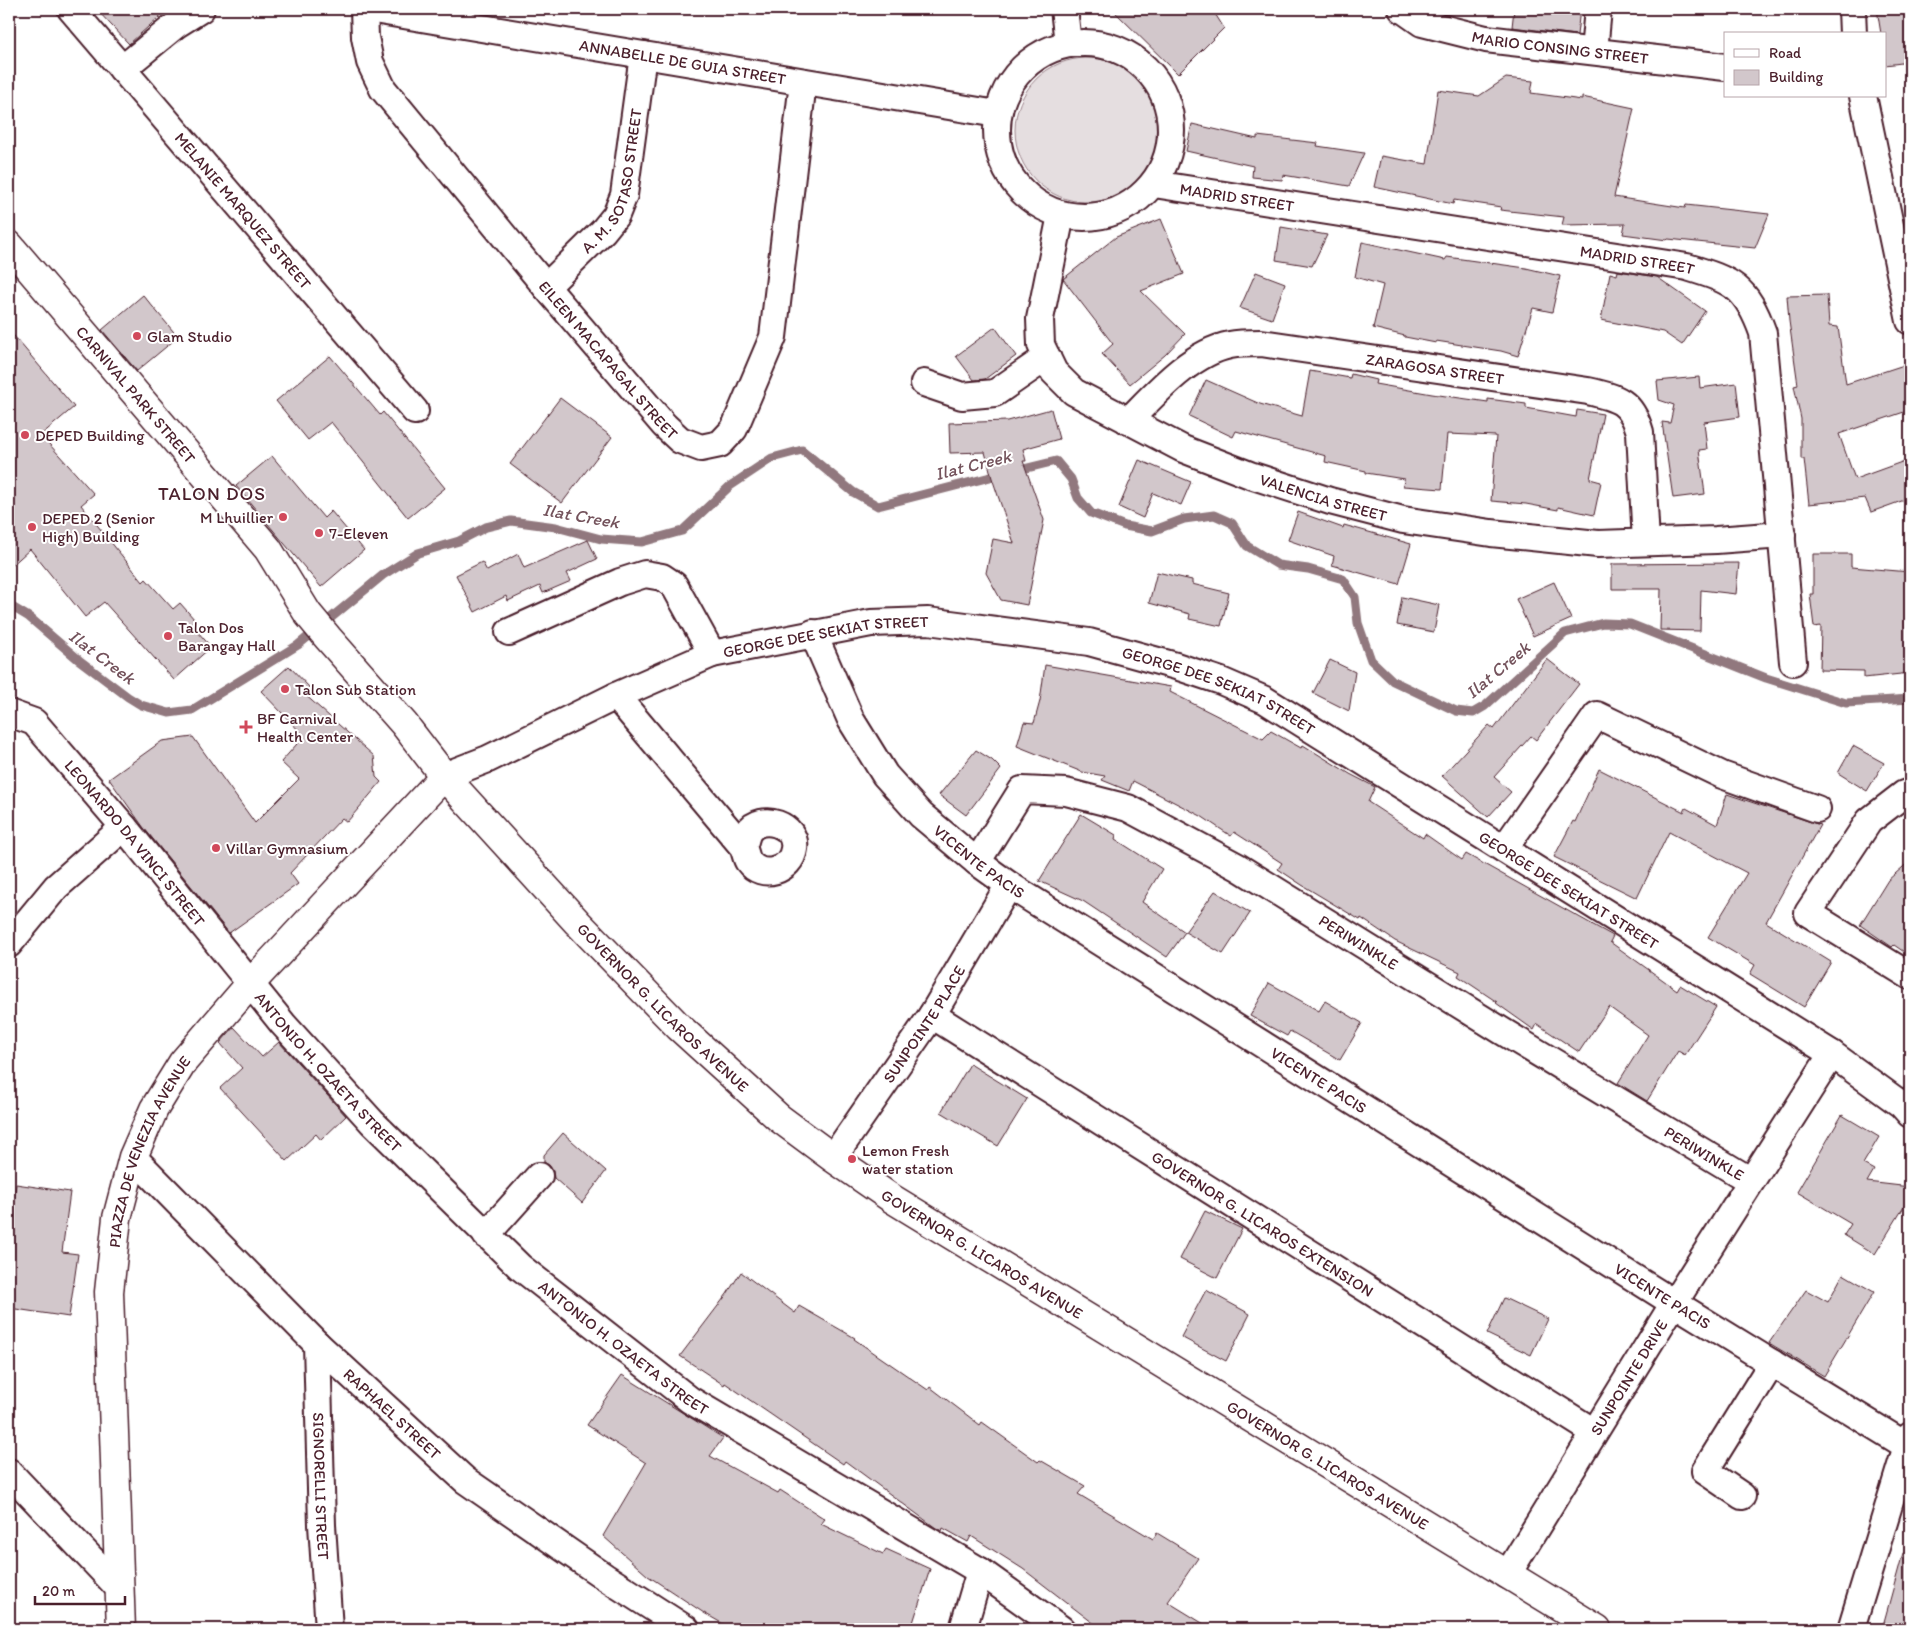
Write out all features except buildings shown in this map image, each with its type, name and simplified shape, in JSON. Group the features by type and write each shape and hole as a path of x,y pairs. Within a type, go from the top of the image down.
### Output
{"street":[{"name":"MELANIE MARQUEZ STREET","path":"71,9 415,412"},
{"path":"122,69 177,24 201,9"},
{"name":"EILEEN MACAPAGAL STREET","path":"364,9 365,37 370,62 383,89 546,287 664,425 680,440 701,448 720,444 734,429 772,337 803,82"},
{"name":"ANNABELLE DE GUIA STREET","path":"368,9 997,114"},
{"path":"1064,9 1068,44"},
{"name":"MARIO CONSING STREET","path":"1402,9 1422,23 1486,39 1724,67"},
{"path":"1594,51 1598,9"},
{"path":"1852,9 1853,32"},
{"path":"1098,43 1128,53 1151,72 1167,98 1173,128 1168,157 1154,184 1136,202 1112,213 1087,218 1061,215 1032,201 1010,177 998,147 997,114 1006,89 1022,68 1043,52 1068,44 1098,43"},
{"name":"A. M. SOTASO STREET","path":"546,287 603,231 616,215 624,195 643,55"},
{"path":"1863,98 1910,321"},
{"name":"MADRID STREET","path":"1154,184 1687,267 1719,276 1740,290 1754,308 1763,333 1793,662"},
{"name":"VALENCIA STREET","path":"1061,215 1040,319 1041,345 1054,372 1074,392 1184,450 1250,475 1330,501 1403,520 1491,533 1588,543 1716,540 1782,535"},
{"name":"CARNIVAL PARK STREET","path":"9,245 263,542 320,628"},
{"name":"ZARAGOSA STREET","path":"1128,421 1170,380 1201,356 1229,345 1237,344 1261,343 1588,391 1609,396 1624,403 1636,416 1640,432 1646,542"},
{"path":"924,383 962,396 995,393 1047,357"},
{"path":"509,632 620,582 645,574 662,576 674,585 712,654"},
{"name":"GEORGE DEE SEKIAT STREET","path":"444,776 488,758 616,696 712,654 813,633 871,623 928,621 1089,642 1176,666 1221,681 1264,700 1832,1054 1902,1105 1910,1114"},
{"name":"GOVERNOR G. LICAROS AVENUE","path":"320,628 404,724 444,776 577,922 678,1027 779,1118 833,1158 908,1208 1597,1629"},
{"name":"VICENTE PACIS","path":"813,633 851,720 885,775 921,815 977,862 1009,885 1674,1303 1772,1363 1909,1441"},
{"path":"616,696 743,847"},
{"name":"LEONARDO DA VINCI STREET","path":"9,713 34,722 124,827 250,984"},
{"path":"1504,849 1596,715 1722,775 1817,809"},
{"name":"PIAZZA DE VENEZIA AVENUE","path":"121,1629 118,1587 109,1292 116,1218 133,1157 154,1109 183,1062 250,984 444,776"},
{"name":"PERIWINKLE","path":"977,862 1022,790 1066,792 1128,808 1238,867 1502,1031 1751,1181"},
{"path":"1910,792 1904,794 1868,821 1808,913 1910,976"},
{"path":"9,944 56,887 124,827"},
{"name":"SUNPOINTE PLACE","path":"833,1158 932,1015 1009,885"},
{"name":"ANTONIO H. OZAETA STREET","path":"250,984 283,1024 372,1122 520,1267 690,1400 980,1572 1062,1629"},
{"name":"GOVERNOR G. LICAROS EXTENSION","path":"932,1015 1594,1432"},
{"name":"SUNPOINTE DRIVE","path":"1507,1575 1674,1303 1832,1054"},
{"name":"RAPHAEL STREET","path":"133,1157 317,1344 465,1480 605,1577 686,1629"},
{"path":"486,1235 539,1176"},
{"name":"SIGNORELLI STREET","path":"317,1344 322,1525 329,1629"},
{"path":"1742,1496 1705,1471 1772,1363"},
{"path":"1851,1629 1909,1441"},
{"path":"9,1472 118,1587"},
{"path":"963,1629 980,1572"}],"shaded area":[{"path":"1087,58 1115,63 1138,79 1154,102 1159,130 1154,158 1138,181 1115,197 1087,202 1059,197 1036,181 1020,158 1015,130 1020,102 1036,79 1059,63"}],"waterway":[{"name":"Ilat Creek","path":"9,605 29,617 79,660 141,705 169,713 192,710 298,645 383,575 418,553 459,541 486,527 511,521 556,527 601,539 642,542 682,531 730,486 772,458 802,450 853,492 878,506 1002,474"},
{"name":"Ilat Creek","path":"1015,471 1056,461 1071,479 1078,498 1091,513 1125,526 1152,531 1184,519 1214,515 1232,523 1247,546 1278,565 1308,569 1343,579 1355,597 1358,623 1371,660 1393,681 1456,711 1473,713 1485,706 1565,633 1603,623 1630,624 1766,678 1846,703 1910,699"}],"place":[{"name":"Glam Studio","path":"137,336"},
{"name":"DEPED Building","path":"25,435"},
{"name":"M Lhuillier","path":"283,517"},
{"name":"DEPED 2 (Senior High) Building","path":"32,527"},
{"name":"7-Eleven","path":"319,533"},
{"name":"Talon Dos Barangay Hall","path":"168,636"},
{"name":"Talon Sub Station","path":"285,689"},
{"name":"BF Carnival Health Center","path":"246,727"},
{"name":"Villar Gymnasium","path":"216,848"},
{"name":"Lemon Fresh water station","path":"852,1159"}],"district":[{"name":"TALON DOS","path":"212,493"}]}
